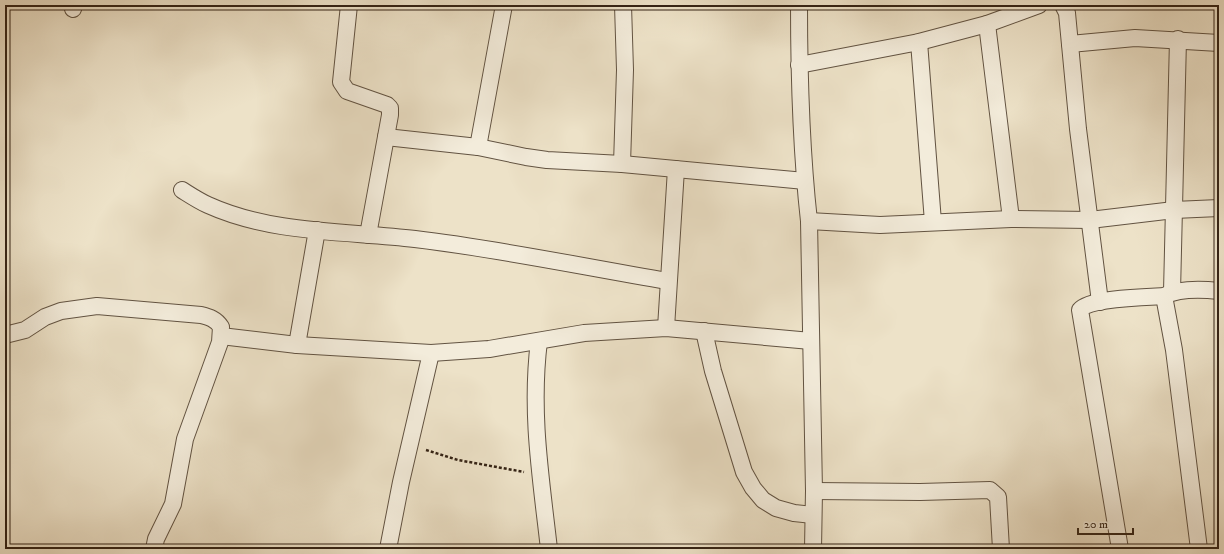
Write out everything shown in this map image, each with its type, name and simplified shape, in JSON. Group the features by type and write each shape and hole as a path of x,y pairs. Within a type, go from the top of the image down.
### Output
{"street":[{"path":"349,5 341,82 347,91 387,105 390,108 368,235"},
{"path":"478,147 504,5"},
{"path":"622,164 625,70 623,5"},
{"path":"799,5 799,65 805,181 809,221 814,491 813,549"},
{"path":"799,65 919,42 987,24 1039,5"},
{"path":"1063,5 1067,13 1078,129 1100,302"},
{"path":"987,24 1011,219"},
{"path":"1070,44 1135,38 1178,39 1219,43"},
{"path":"1178,39 1174,210 1168,294 1199,549"},
{"path":"919,42 933,222"},
{"path":"386,137 478,147 540,159 622,164 805,181"},
{"path":"666,328 676,169"},
{"path":"182,190 207,205 232,214 268,223 317,230 415,239 466,246 668,281"},
{"path":"809,221 880,225 1011,219 1090,220 1174,210 1219,208"},
{"path":"298,346 317,230"},
{"path":"1120,549 1080,310 1100,302 1206,290 1219,290"},
{"path":"5,335 25,330 45,317 61,311 97,306 201,314 218,322 222,327 221,336 203,391 193,413 185,439 174,504 156,540 154,549"},
{"path":"221,336 298,346 431,353 489,349 539,341 553,337 584,333 666,328 811,341"},
{"path":"704,331 714,371 744,472 753,488 763,500 776,508 794,514 813,515"},
{"path":"539,341 535,411 540,474 549,549"},
{"path":"388,549 393,520 431,353"},
{"path":"814,491 920,492 990,490 998,497 1001,549"}],"path":[{"path":"410,445 458,460 540,474"}]}
